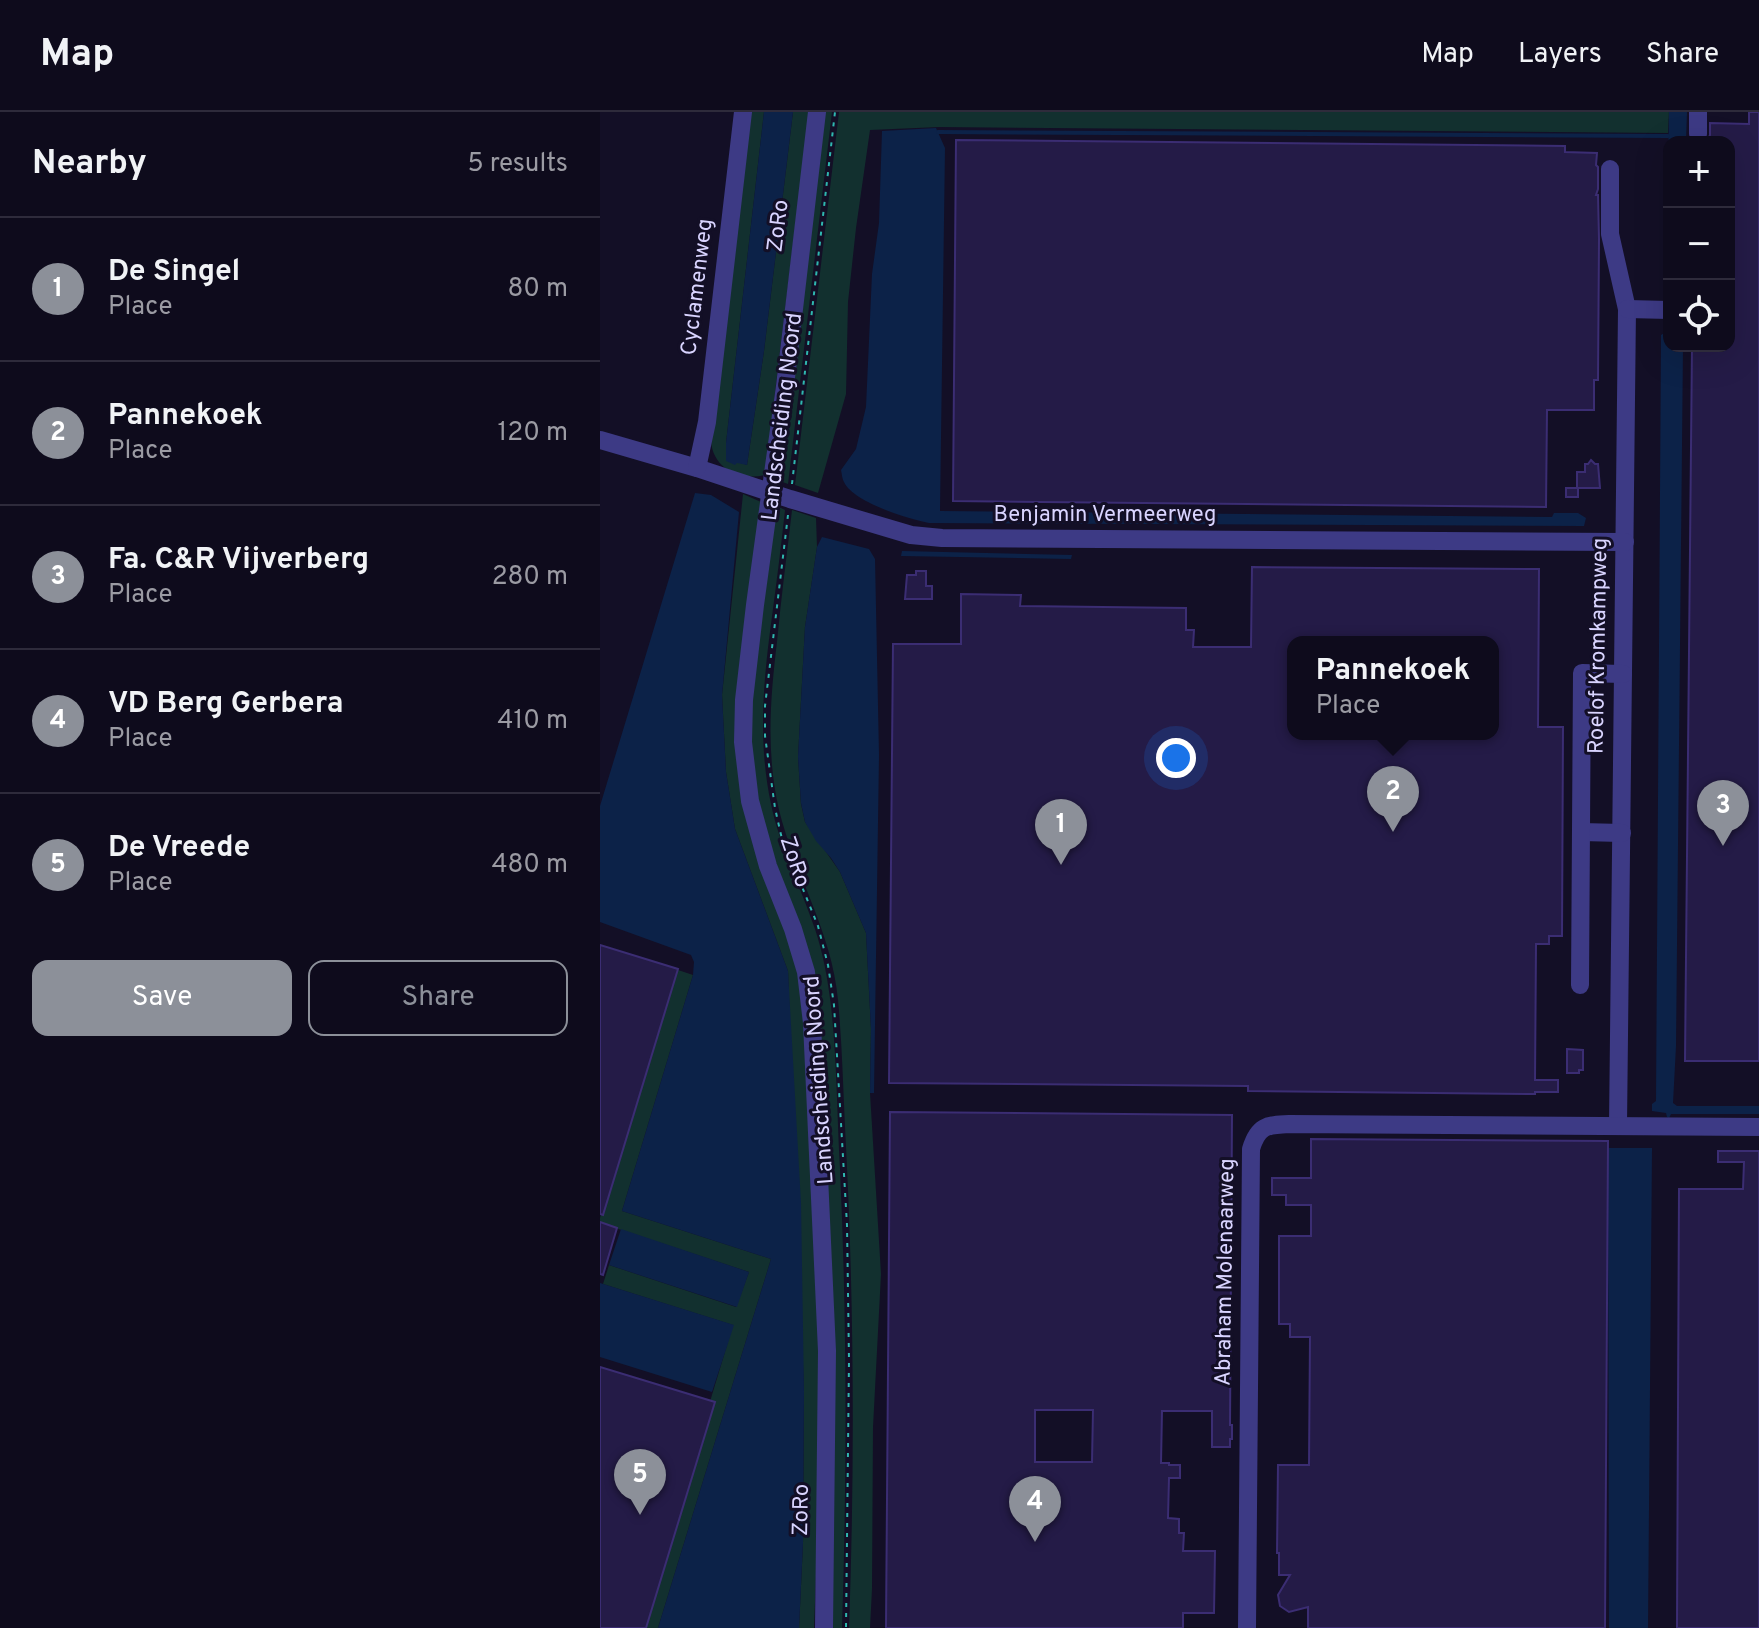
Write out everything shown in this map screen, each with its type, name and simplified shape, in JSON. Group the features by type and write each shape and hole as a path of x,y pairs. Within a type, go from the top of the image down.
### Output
{"street":[{"name":"Cyclamenweg","path":"697,468 707,422 743,112"},
{"name":"ZoRo","path":"817,112 753,618 743,742 750,801 768,866 806,972 812,1023 827,1351 824,1628"},
{"path":"1698,112 1698,134"},
{"name":"Roelof Kromkampweg","path":"1610,169 1610,234 1627,309 1618,1126"},
{"path":"1627,309 1663,310"},
{"name":"Benjamin Vermeerweg","path":"600,440 911,535 942,538 1625,542"},
{"path":"1580,985 1582,673 1623,674"},
{"path":"1581,832 1622,833"},
{"name":"Abraham Molenaarweg","path":"1247,1628 1251,1149 1256,1135 1264,1128 1277,1124 1759,1127"}],"path":[{"name":"Landscheiding Noord","path":"835,112 767,692 765,736 781,835 818,926 834,1005 847,1225 846,1628"}],"green space":[{"path":"750,112 764,112 726,443 727,458 747,465 793,112 809,112 765,475 756,476 737,474 722,466 711,441"},
{"path":"823,112 832,112 788,484 780,481"},
{"path":"839,112 1669,112 1668,133 939,127 870,130 848,302 846,394 818,493 795,485"},
{"path":"743,494 761,502 735,740 799,970 804,1019 819,1352 814,1628 799,1628 804,1391 788,971 735,829 726,772 722,695"},
{"path":"775,505 785,510 766,669 764,759 775,820 823,957 835,1047 845,1341 842,1628 829,1628 819,1029 748,769 749,697"},
{"path":"792,510 816,518 817,547 805,627 798,757 801,804 805,822 840,872 866,933 871,1029 870,1093 881,1274 873,1427 870,1628 849,1628 852,1315 838,1000 821,927 779,810 772,768 770,726 773,685"},
{"path":"678,970 693,975 622,1211 771,1259 658,1628 642,1628 733,1325 603,1284 609,1265 736,1307 749,1272 600,1223"}],"water":[{"path":"764,112 793,112 747,465 735,465 726,461 726,443"},
{"path":"1669,112 1687,112 1686,136 1669,136"},
{"path":"936,128 945,148 940,511 1552,517 1554,513 1578,513 1586,518 1584,526 929,523 869,503 849,489 841,470 856,449 866,407 882,131"},
{"path":"1661,335 1663,352 1683,352 1673,1103 1677,1106 1759,1106 1759,1114 1671,1114 1669,1118 1666,1113 1652,1111 1652,1104 1656,1101"},
{"path":"695,493 711,495 739,512 722,695 726,772 735,829 788,971 801,1203 804,1391 799,1628 658,1628 771,1259 622,1211 693,975 694,962 691,955 600,922 600,806"},
{"path":"822,537 869,549 875,559 879,755 874,1093 870,1093 871,1029 866,933 840,872 805,822 801,803 798,757 805,627 817,547"},
{"path":"902,551 1072,555 1071,559 901,556"},
{"path":"1608,1148 1652,1148 1648,1628 1609,1628"},
{"path":"621,1229 749,1272 737,1307 609,1265"},
{"path":"600,1283 734,1325 712,1392 600,1357"}],"building":[{"path":"1749,112 1759,112 1759,1061 1685,1061 1692,352 1735,352 1735,136 1710,136 1710,123 1749,124"},
{"path":"956,140 1565,146 1565,152 1597,153 1598,380 1594,380 1594,410 1547,410 1546,507 953,501"},
{"path":"1591,460 1598,464 1600,488 1578,488 1578,497 1566,497 1566,488 1577,488 1577,472 1585,472 1585,464"},
{"path":"1252,567 1539,569 1538,727 1563,727 1562,936 1549,936 1549,944 1536,944 1535,1080 1558,1080 1558,1092 1248,1091 1248,1086 889,1083 893,644 961,644 961,594 1021,595 1020,606 1186,608 1186,630 1194,630 1193,647 1251,647"},
{"path":"916,571 926,571 926,586 932,586 932,599 905,599 907,575 916,575"},
{"path":"600,945 678,969 603,1215 600,1214"},
{"path":"1567,1049 1583,1050 1583,1070 1579,1073 1567,1073"},
{"path":"890,1112 1232,1115 1230,1447 1212,1447 1212,1411 1162,1411 1161,1463 1180,1465 1180,1478 1169,1478 1168,1518 1179,1519 1179,1533 1184,1533 1183,1551 1215,1551 1214,1613 1183,1613 1183,1628 886,1628","holes":["1035,1410 1093,1410 1092,1462 1035,1462"]},
{"path":"1311,1139 1608,1141 1605,1628 1308,1628 1308,1607 1289,1612 1280,1606 1278,1595 1290,1575 1279,1575 1278,1465 1309,1465 1310,1337 1290,1337 1290,1324 1279,1324 1279,1236 1311,1236 1311,1205 1286,1205 1286,1195 1272,1195 1272,1178 1311,1178"},
{"path":"1718,1151 1759,1151 1759,1628 1677,1628 1679,1189 1743,1189 1744,1162 1718,1162"},
{"path":"600,1222 617,1228 603,1275 600,1274"},
{"path":"600,1367 715,1402 646,1628 600,1628"}],"waterway":[{"path":"938,132 1668,136"}],"place":[{"name":"Pannekoek","path":"1393,832"},
{"name":"Fa. C&R Vijverberg","path":"1723,846"},
{"name":"De Singel","path":"1061,865"},
{"name":"De Vreede","path":"640,1515"},
{"name":"VD Berg Gerbera","path":"1035,1542"}]}
